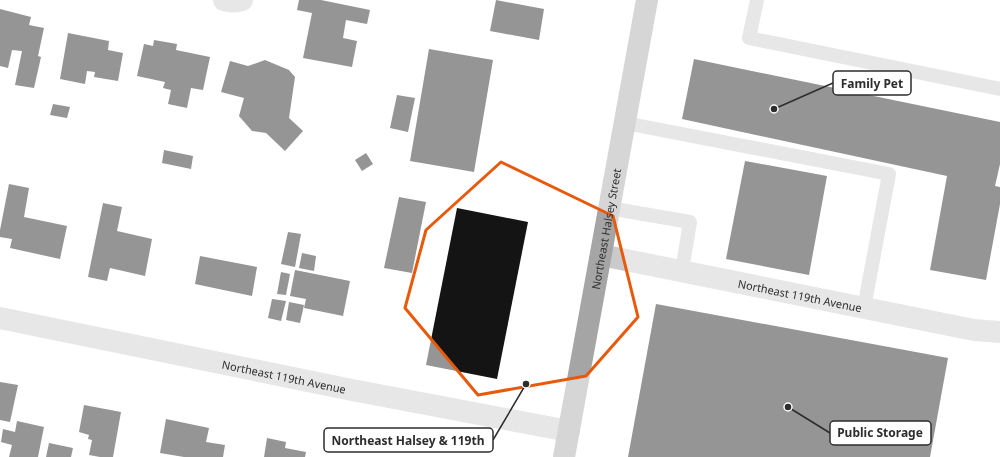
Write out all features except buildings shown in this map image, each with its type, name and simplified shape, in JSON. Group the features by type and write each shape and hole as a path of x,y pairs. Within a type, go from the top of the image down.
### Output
{"main road":[{"name":"Northeast Halsey Street","path":"564,457 647,0"}],"street":[{"path":"224,0 228,2 242,0"},
{"name":"Northeast 119th Avenue","path":"601,255 974,330 1000,332"},
{"name":"Northeast 119th Avenue","path":"0,318 352,390 569,431"}],"lane":[{"path":"757,0 749,38 1000,89"},
{"path":"625,123 889,174 864,308"},
{"path":"609,208 690,222 682,271"}],"highlighted area":[{"path":"501,162 613,216 638,317 586,376 478,395 405,308 426,230"}],"place":[{"name":"Family Pet","path":"774,109"},
{"name":"Northeast Halsey & 119th","path":"526,384"},
{"name":"Public Storage","path":"788,407"}]}
